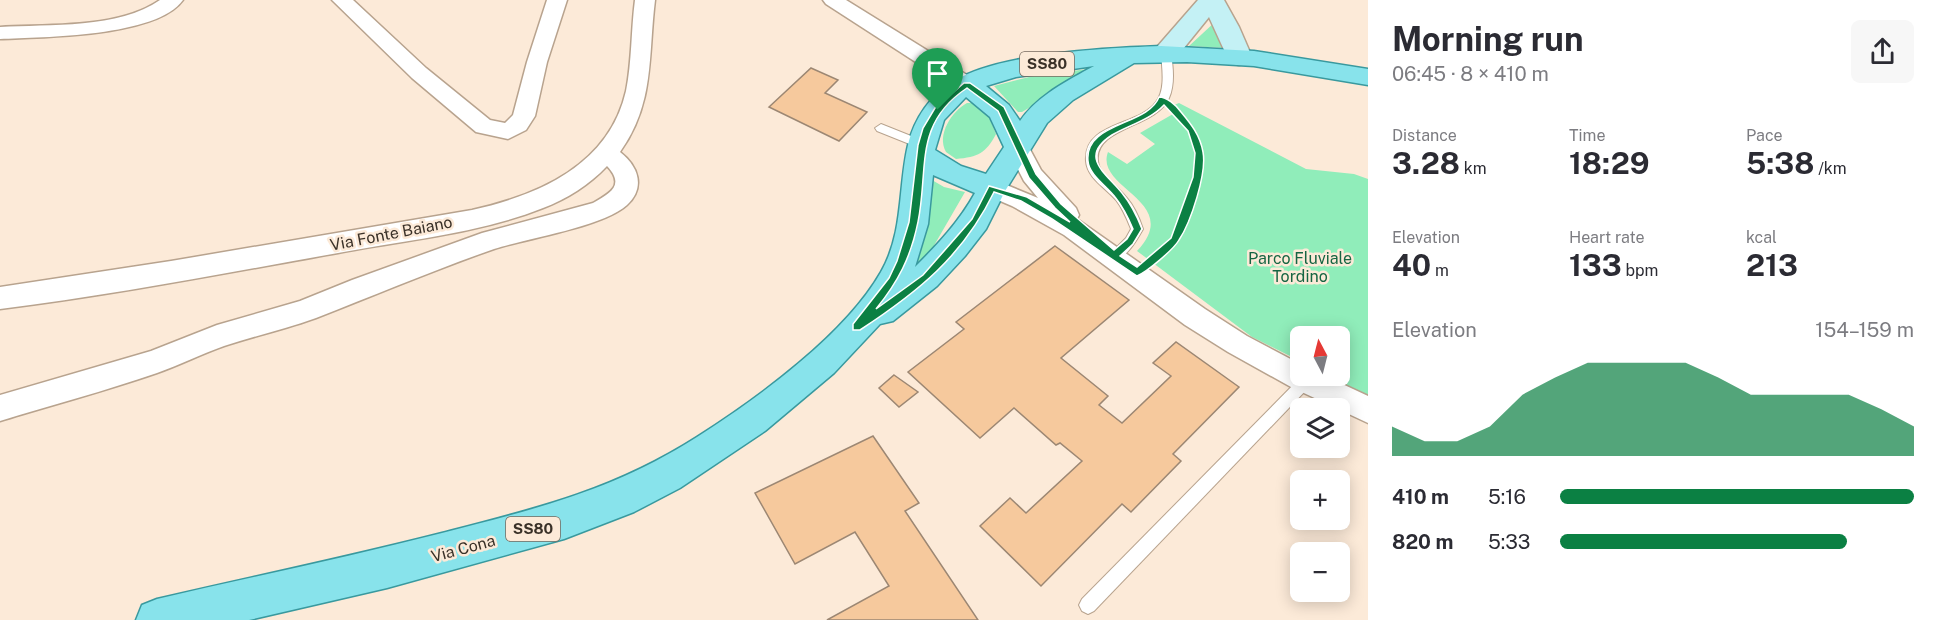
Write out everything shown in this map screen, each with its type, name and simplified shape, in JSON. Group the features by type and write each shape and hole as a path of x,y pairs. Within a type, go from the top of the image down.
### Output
{"main road":[{"name":"SS80","path":"967,85 1004,72 1050,63 1166,53 1239,57 1368,77"},
{"name":"SS80","path":"1018,148 1037,117 1048,106 1064,94 1131,56"},
{"path":"967,85 1001,109 1010,124 1018,148"},
{"name":"Via Cona","path":"158,620 411,562 544,526 598,508 650,484 710,449 771,406 818,367 856,327 893,280 902,261 914,222 922,150 927,128 938,110 956,92 967,85"},
{"name":"Via Cona","path":"856,327 893,303 926,277 975,221 992,188 1018,148"},
{"path":"922,150 951,173 992,188"}],"street":[{"path":"0,33 100,26 131,20 165,8 173,0"},
{"path":"342,0 419,73 484,127 508,131 518,125 524,116 537,62 557,0"},
{"name":"Via Fonte Baiano","path":"0,298 217,264 488,214 554,193 585,173 606,153 630,118 637,95 645,0"},
{"path":"833,0 967,85"},
{"path":"1166,53 1211,0 1227,27 1239,57"},
{"path":"1018,148 1032,175 1051,198 1105,249"},
{"path":"0,408 154,362 217,337 306,310 361,286 491,240 601,210 616,202 626,192 629,181 620,163 606,153"},
{"path":"992,188 1024,199 1105,249 1194,316 1250,353 1290,373"},
{"path":"1317,386 1368,410"}],"lane":[{"path":"1105,249 1130,241 1137,229 1132,214 1094,168 1093,151 1096,143 1110,133 1154,111 1161,104 1167,84 1166,53"},
{"path":"881,128 922,150"},
{"path":"1088,605 1301,386"}],"path":[{"path":"1137,273 1175,240 1184,221 1197,177 1199,153 1192,130 1162,99"}],"green space":[{"path":"1215,22 1225,48 1189,46"},
{"path":"1096,68 1022,112 1018,112 994,86 1033,76"},
{"path":"967,103 973,103 986,109 996,134 985,150 970,157 956,159 946,152 943,145 944,131 951,118"},
{"name":"Parco Fluviale Tordino","path":"1179,103 1306,169 1354,174 1368,179 1368,396 1348,386 1350,326 1290,326 1290,356 1252,337 1137,251 1149,234 1150,220 1145,207 1113,176 1107,165 1108,152 1127,164 1155,144 1140,133 1173,114 1167,108"},
{"path":"932,180 944,187 965,192 910,287 921,250"}],"building":[{"path":"811,68 838,80 825,93 867,112 839,141 769,107"},
{"path":"1055,246 1129,300 1061,358 1108,396 1099,405 1122,423 1171,376 1153,363 1176,342 1239,387 1173,454 1181,461 1131,512 1122,504 1041,586 980,526 1010,498 1026,513 1082,461 1060,443 1056,445 1014,408 980,438 908,372 964,329 956,322"},
{"path":"894,375 918,392 899,407 879,388"},
{"path":"873,436 919,503 905,511 978,620 827,620 889,586 855,532 795,564 755,493"}],"route":[{"path":"967,85 1001,109 1032,175 1058,206 1096,243 1114,256 1130,241 1137,229 1132,214 1094,168 1093,151 1096,143 1110,133 1154,111 1161,104 1162,99 1192,130 1199,153 1197,177 1191,199 1175,240 1137,273 1055,217 1024,199 992,188 975,221 954,248 926,277 893,303 856,327 882,297 902,261 914,222 922,145 927,128 938,110 956,92 967,85"}]}
